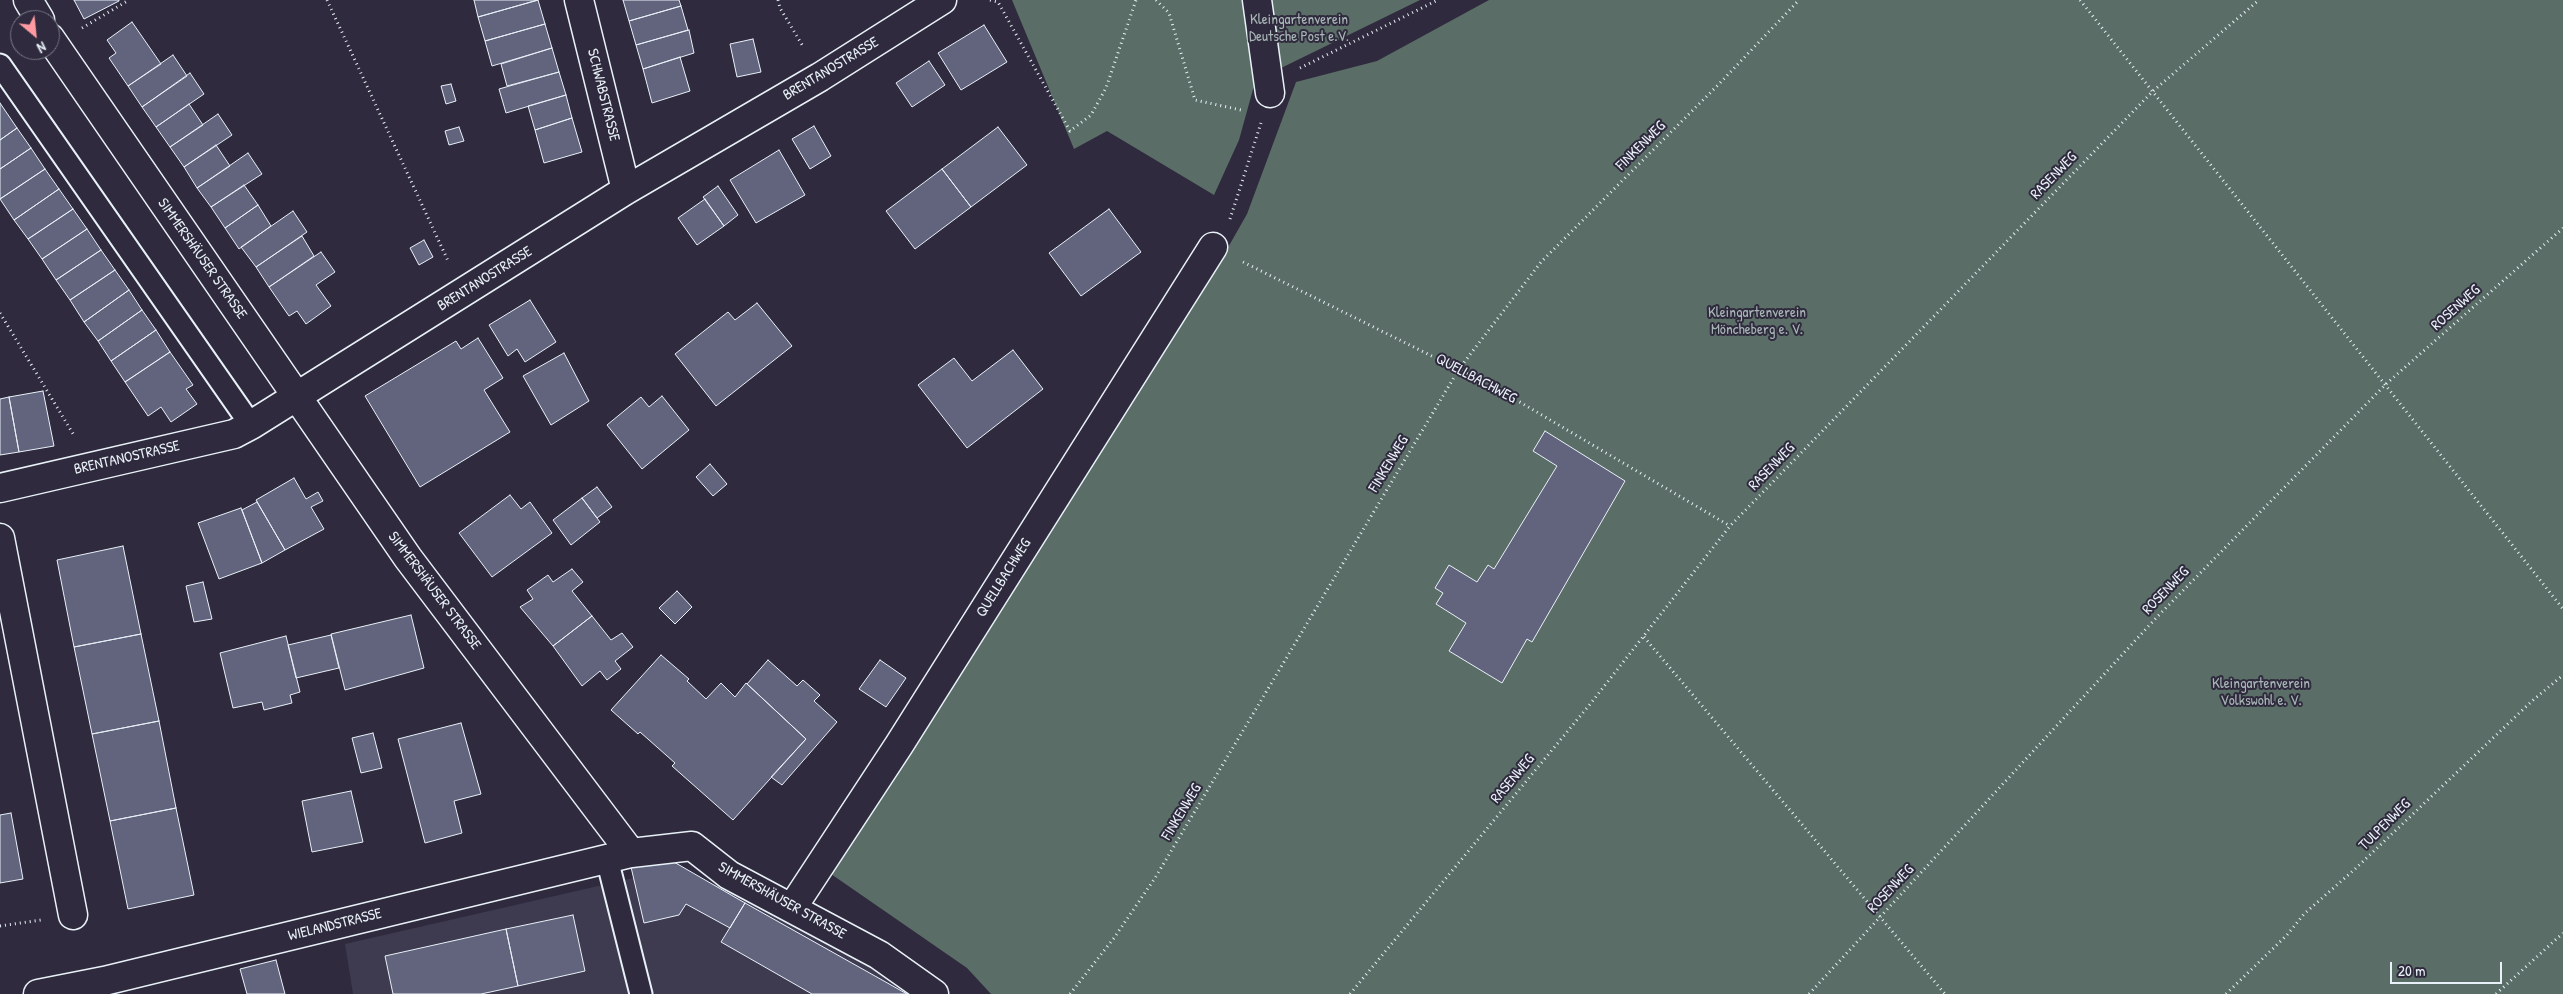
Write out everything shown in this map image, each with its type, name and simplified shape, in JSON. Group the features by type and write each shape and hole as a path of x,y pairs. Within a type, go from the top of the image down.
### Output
{"street":[{"name":"SCHWABSTRASSE","path":"579,0 626,190"},
{"name":"BRENTANOSTRASSE","path":"0,488 234,434 463,294 626,190 820,77 942,0"},
{"path":"1257,0 1267,104"},
{"name":"SIMMERSHÄUSER STRASSE","path":"60,54 408,558 619,856 692,846 728,875 879,955 934,994"},
{"name":"QUELLBACHWEG","path":"792,908 898,745 1213,247"},
{"path":"0,538 3,574 73,915"},
{"name":"WIELANDSTRASSE","path":"38,994 104,982 619,856"}],"lane":[{"path":"0,65 251,425"},
{"path":"619,856 641,994"}],"path":[{"path":"60,38 129,0"},
{"path":"327,0 463,294"},
{"path":"778,0 780,8 820,77"},
{"path":"990,0 999,1 1070,131 1091,115 1106,88 1136,0"},
{"path":"1156,0 1169,13 1195,100 1267,104"},
{"path":"1213,247 1233,215 1267,104 1288,74 1438,0"},
{"name":"FINKENWEG","path":"1070,994 1114,938 1155,878 1459,369 1541,262 1719,84 1799,0"},
{"path":"2080,0 2563,609"},
{"name":"RASENWEG","path":"1350,994 1644,637 1730,526 2153,91 2259,0"},
{"name":"ROSENWEG","path":"1809,994 2157,617 2386,384 2563,228"},
{"name":"QUELLBACHWEG","path":"1213,247 1496,388 1730,526"},
{"path":"0,313 93,466"},
{"path":"1644,637 1946,994"},
{"name":"TULPENWEG","path":"2226,994 2287,935 2304,914 2355,869 2532,701 2563,675"},
{"path":"2496,994 2563,933"}],"shaded area":[{"path":"642,876 724,885 857,957 915,994 353,994 345,944"}],"green space":[{"path":"1012,0 1246,0 1257,75 1239,140 1214,195 1107,131 1074,149"},
{"name":"Kleingartenverein Deutsche Post e.V.","path":"1266,0 1420,0 1277,70"},
{"path":"1489,0 2563,0 2563,994 991,994 967,968 831,874 1218,265 1247,214 1296,82 1377,61"}],"building":[{"path":"74,0 119,0 119,1 84,19"},
{"path":"474,0 538,0 478,17"},
{"path":"538,0 545,24 485,41 478,17"},
{"path":"623,0 679,0 681,6 629,21"},
{"path":"681,6 688,30 636,45 629,21"},
{"path":"132,22 161,64 128,86 109,58 116,53 107,40"},
{"path":"545,24 552,48 492,66 485,41"},
{"path":"984,25 1007,62 961,90 938,53"},
{"path":"689,30 694,53 643,69 636,45"},
{"path":"753,39 761,72 737,77 730,44"},
{"path":"552,48 559,72 507,86 501,64"},
{"path":"173,55 187,76 142,107 128,86"},
{"path":"680,57 690,91 652,103 643,69"},
{"path":"929,61 945,85 912,107 896,83"},
{"path":"559,72 566,95 506,113 499,89"},
{"path":"190,73 204,94 156,127 142,107"},
{"path":"451,84 456,101 446,104 441,86"},
{"path":"566,95 572,118 535,130 528,106"},
{"path":"0,103 17,128 0,140"},
{"path":"189,104 203,125 170,147 156,127"},
{"path":"218,114 232,135 184,167 170,147"},
{"path":"572,118 582,152 544,163 535,130"},
{"path":"814,126 831,156 810,169 792,139"},
{"path":"459,127 464,141 449,145 445,131"},
{"path":"998,127 1027,165 971,207 942,169"},
{"path":"17,128 31,148 0,169 0,140"},
{"path":"216,145 230,166 197,188 184,167"},
{"path":"31,148 45,169 0,199 0,169"},
{"path":"779,150 805,195 756,223 730,180"},
{"path":"248,153 262,174 211,207 197,188"},
{"path":"45,169 59,189 14,220 0,199"},
{"path":"942,169 971,207 915,249 886,211"},
{"path":"244,185 258,205 225,228 211,207"},
{"path":"718,186 738,215 724,226 703,197"},
{"path":"59,189 73,209 28,239 14,220"},
{"path":"705,199 724,226 697,245 678,218"},
{"path":"258,205 271,226 239,249 225,228"},
{"path":"73,209 87,229 42,259 28,239"},
{"path":"1109,209 1141,252 1081,296 1049,253"},
{"path":"293,211 307,232 256,267 241,247"},
{"path":"87,229 101,250 56,280 42,259"},
{"path":"302,236 314,256 269,287 256,267"},
{"path":"424,240 433,257 419,265 410,248"},
{"path":"101,250 115,270 70,300 56,280"},
{"path":"321,252 335,272 316,285 331,306 306,324 297,311 289,316 269,287"},
{"path":"115,270 129,290 84,322 70,300"},
{"path":"129,290 142,310 98,341 84,322"},
{"path":"530,300 556,342 525,362 517,349 508,356 489,325"},
{"path":"757,303 792,346 716,406 675,354 728,312 735,320"},
{"path":"142,310 156,330 111,361 98,341"},
{"path":"156,330 170,352 125,382 111,361"},
{"path":"478,338 503,378 484,390 510,432 420,487 365,396 456,341 461,349"},
{"path":"1013,350 1043,389 967,448 918,385 954,358 972,381"},
{"path":"170,352 193,385 186,389 197,404 171,422 161,407 148,416 125,382"},
{"path":"564,353 589,401 551,425 523,376"},
{"path":"43,391 54,446 19,452 9,397"},
{"path":"662,396 689,430 642,469 607,425 641,397 649,407"},
{"path":"9,397 19,452 0,455 0,399"},
{"path":"1545,431 1625,481 1532,642 1527,639 1502,683 1449,651 1466,623 1436,604 1443,593 1435,588 1449,565 1477,582 1488,565 1494,569 1557,466 1533,451"},
{"path":"710,464 727,484 713,496 696,477"},
{"path":"294,478 306,499 318,492 323,501 311,507 324,529 285,550 256,500"},
{"path":"597,487 612,507 597,518 582,498"},
{"path":"510,495 521,509 530,502 552,533 492,577 459,533"},
{"path":"582,498 600,522 571,545 553,520"},
{"path":"257,502 285,550 262,563 242,510"},
{"path":"241,508 262,563 219,579 198,523"},
{"path":"123,546 141,634 74,647 57,560"},
{"path":"572,569 583,582 572,591 592,616 553,646 520,607 533,599 527,590 548,575 553,582"},
{"path":"203,582 212,619 194,622 186,586"},
{"path":"677,591 692,607 675,624 659,608"},
{"path":"411,615 424,668 345,690 331,634"},
{"path":"592,616 611,640 622,633 633,647 615,661 621,669 607,680 600,671 582,686 553,646"},
{"path":"141,634 159,721 92,734 74,647"},
{"path":"331,635 339,668 296,678 288,645"},
{"path":"286,636 300,692 290,695 292,703 264,710 262,702 233,708 220,653"},
{"path":"661,655 689,679 687,681 706,699 721,683 735,697 746,683 806,739 733,820 672,766 675,763 640,732 638,734 611,710"},
{"path":"768,660 797,686 803,680 820,695 814,701 837,722 782,785 771,777 806,739 747,684"},
{"path":"880,660 906,678 886,707 859,689"},
{"path":"159,721 176,808 110,821 92,734"},
{"path":"461,723 481,794 454,801 462,833 425,843 398,739"},
{"path":"373,733 382,768 361,773 352,738"},
{"path":"351,791 363,842 312,852 302,801"},
{"path":"176,808 194,895 128,909 110,821"},
{"path":"11,813 23,879 0,883 0,815"},
{"path":"667,858 745,903 730,928 686,904 679,915 644,923 631,867"},
{"path":"745,903 907,994 812,994 721,942"},
{"path":"573,915 585,971 518,986 506,929"},
{"path":"506,929 518,986 481,994 393,994 385,956"},
{"path":"276,960 285,994 247,994 240,969"}],"park label":[{"name":"Kleingartenverein Möncheberg e. V.","path":"1757,322"},
{"name":"Kleingartenverein Volkswohl e. V.","path":"2261,692"}]}
